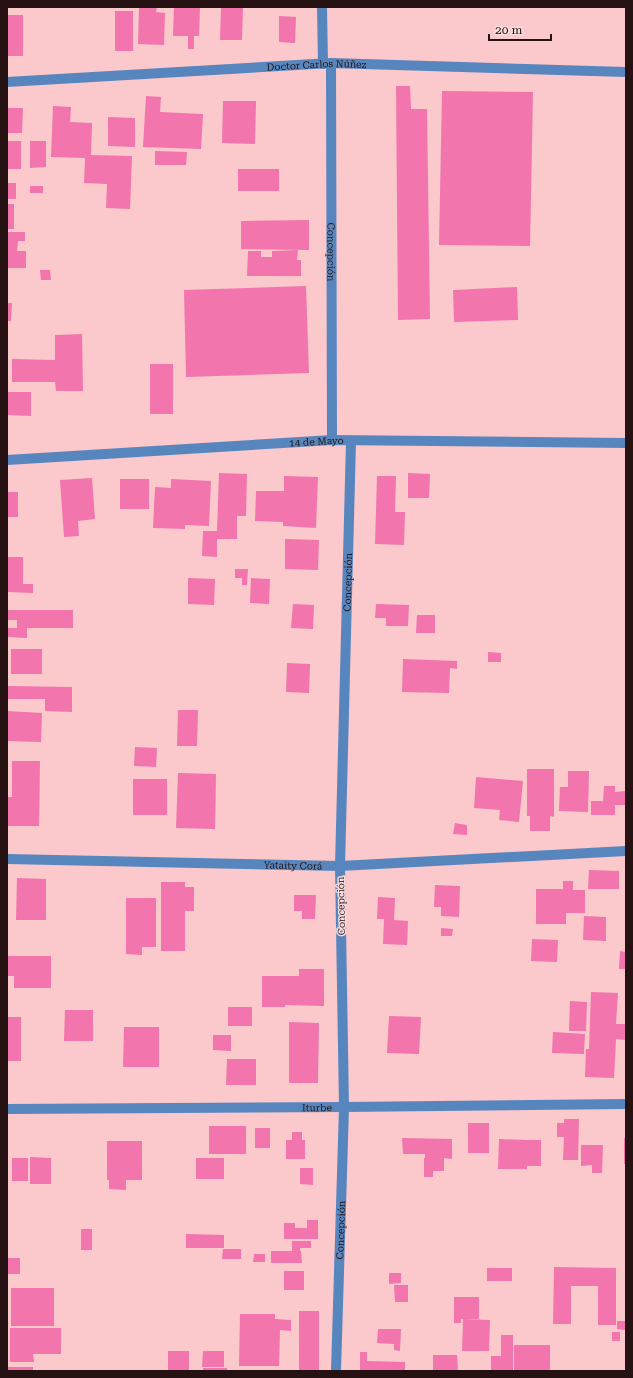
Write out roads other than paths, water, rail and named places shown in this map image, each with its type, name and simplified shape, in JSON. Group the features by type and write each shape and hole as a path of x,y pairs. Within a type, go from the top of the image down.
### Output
{"street":[{"name":"Concepción","path":"322,7 327,64 332,440"},
{"name":"Doctor Carlos Núñez","path":"7,82 327,64 626,72"},
{"name":"14 de Mayo","path":"7,460 332,440 626,444"},
{"name":"Concepción","path":"336,1371 344,1107 340,866 351,441"},
{"name":"Yataity Corá","path":"7,859 340,866 626,850"},
{"name":"Iturbe","path":"7,1109 626,1104"}]}
